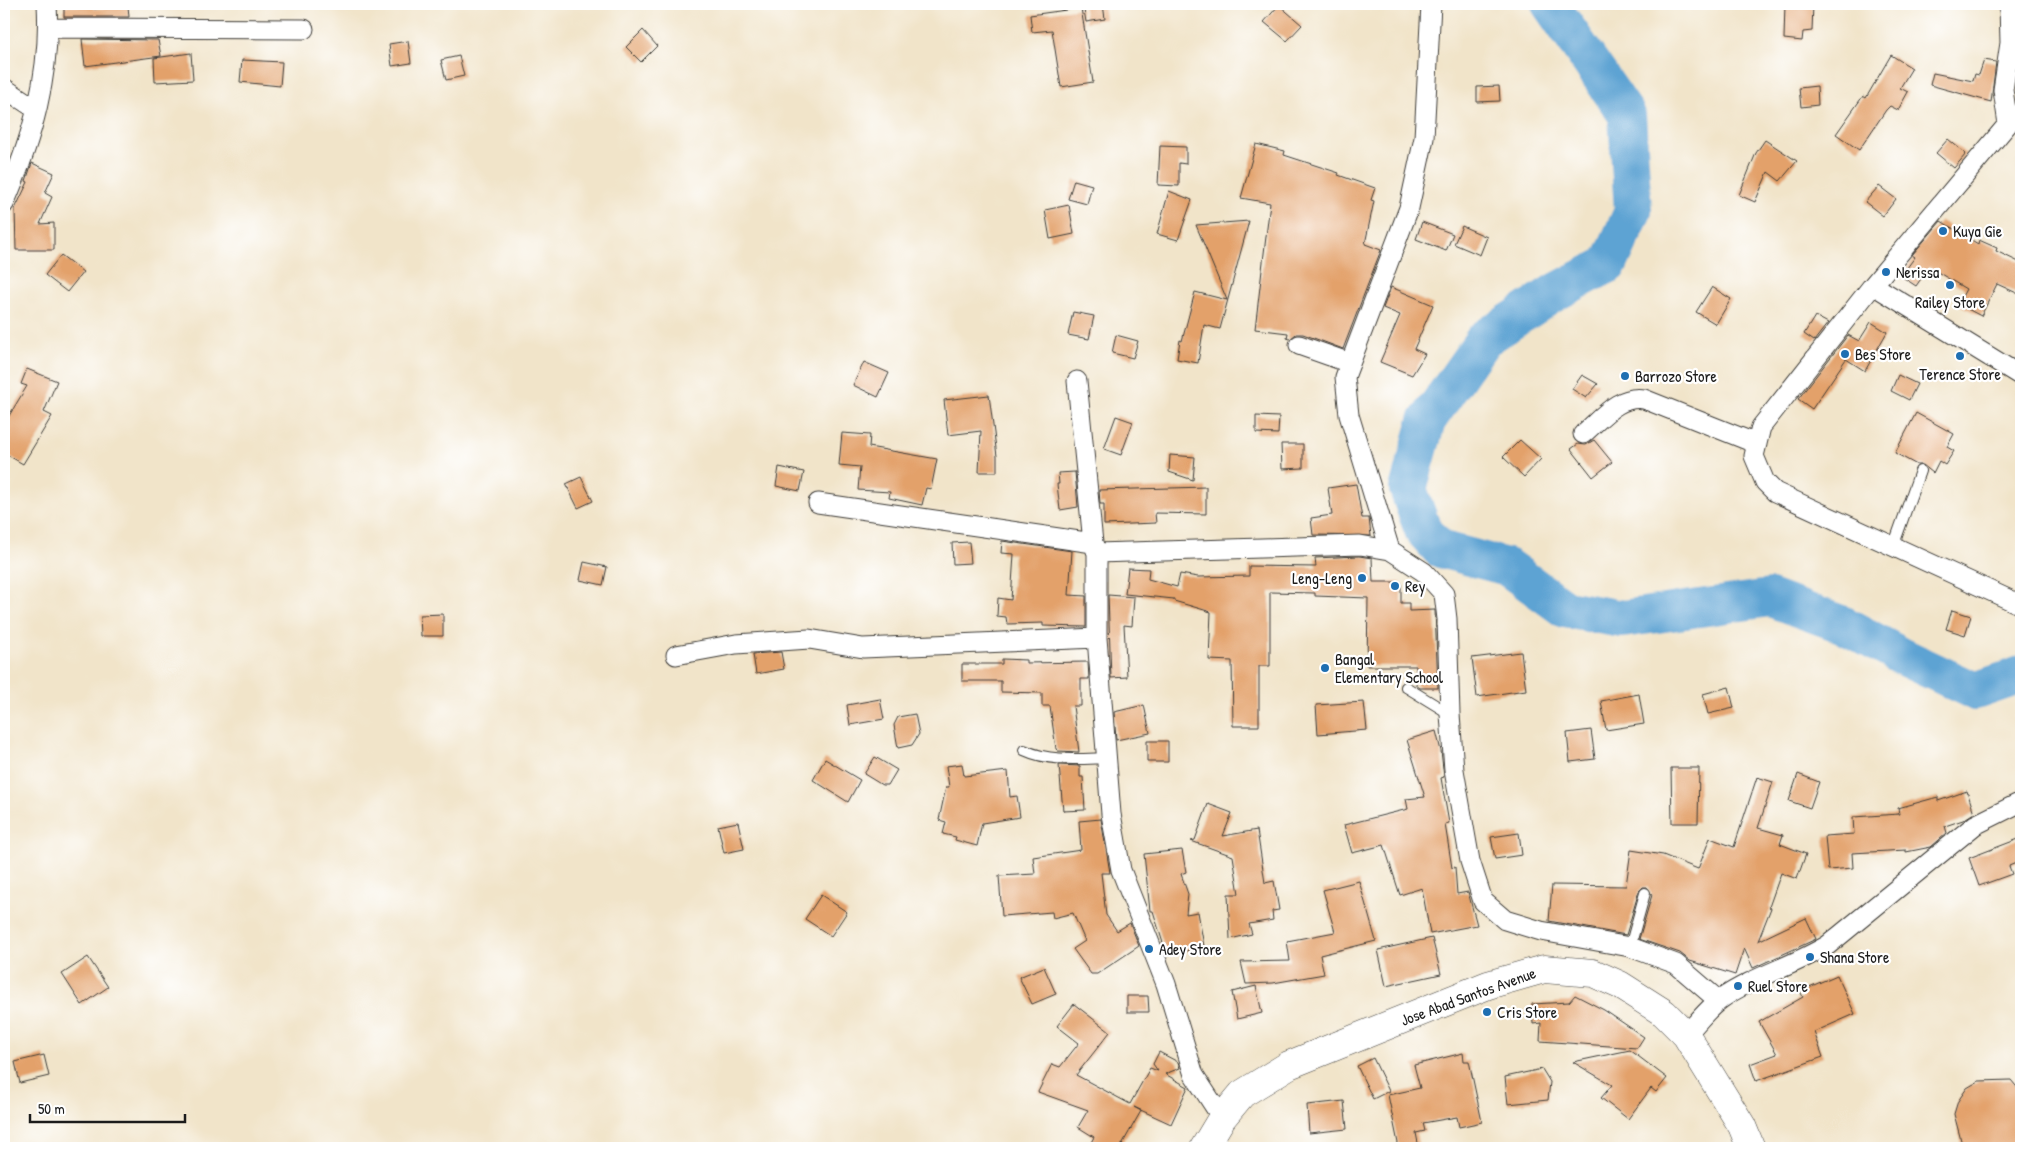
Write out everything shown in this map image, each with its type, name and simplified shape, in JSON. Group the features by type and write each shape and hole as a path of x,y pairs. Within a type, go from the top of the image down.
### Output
{"highway":[{"name":"Jose Abad Santos Avenue","path":"1204,1148 1222,1118 1242,1094 1289,1065 1488,985 1544,969 1592,973 1620,985 1664,1013 1686,1034 1742,1126 1751,1148"}],"street":[{"path":"4,204 16,176 46,68 47,4"},
{"path":"1390,550 1349,415 1346,377 1411,199 1424,138 1431,4"},
{"path":"2009,4 2010,42 2003,90 2008,124 1873,285 1761,427 1754,456 1765,482 1775,492 2021,605"},
{"path":"48,28 304,29"},
{"path":"4,88 36,109"},
{"path":"1873,285 2021,376"},
{"path":"1298,345 1350,363"},
{"path":"1077,381 1095,548 1097,638 1111,814 1121,870 1166,984 1194,1075 1222,1118"},
{"path":"1583,434 1615,406 1633,397 1644,399 1757,444"},
{"path":"818,503 1095,548 1360,545 1390,550 1424,572 1444,594 1447,618 1454,770 1470,861 1483,901 1505,920 1540,931 1630,947 1676,964 1719,1000"},
{"path":"676,655 736,644 809,639 864,648 1097,638"},
{"path":"1686,1034 1719,1000 1738,988 1828,946 1975,825 2021,802"}],"lane":[{"path":"1893,547 1920,472"},
{"path":"1406,687 1450,714"},
{"path":"1024,750 1040,757 1064,759 1106,758"},
{"path":"1630,947 1645,893"}],"building":[{"path":"1083,4 1103,4 1105,19 1086,22"},
{"path":"1785,4 1813,4 1812,31 1803,32 1802,41 1784,39"},
{"path":"1279,5 1302,25 1287,41 1264,22"},
{"path":"64,6 94,6 94,9 128,6 129,17 64,17"},
{"path":"1081,8 1093,82 1061,87 1052,30 1032,32 1030,15"},
{"path":"643,30 657,46 641,62 626,47"},
{"path":"82,39 158,40 161,56 85,66"},
{"path":"408,41 411,63 392,66 389,44"},
{"path":"191,53 193,80 155,82 154,58"},
{"path":"1891,55 1912,68 1900,88 1908,92 1898,110 1890,106 1886,110 1859,150 1836,134 1863,96 1866,98"},
{"path":"459,56 464,76 446,80 441,60"},
{"path":"242,60 282,62 280,86 240,82"},
{"path":"1984,60 1996,62 1991,102 1930,85 1933,73 1973,81 1975,74 1979,75"},
{"path":"1499,86 1500,101 1477,102 1477,87"},
{"path":"1817,86 1818,105 1801,107 1799,88"},
{"path":"1948,139 1966,154 1954,168 1936,153"},
{"path":"1765,140 1797,161 1780,181 1768,172 1755,202 1739,195 1756,153"},
{"path":"1256,144 1285,151 1284,155 1339,173 1338,175 1375,188 1371,200 1374,201 1365,244 1381,250 1343,349 1303,334 1296,334 1290,339 1287,338 1288,333 1255,329 1270,203 1241,198"},
{"path":"1160,146 1186,147 1186,164 1179,163 1179,186 1158,185"},
{"path":"32,163 54,173 45,193 52,197 40,224 54,223 54,250 16,250 15,209 28,182 26,181"},
{"path":"1074,180 1092,185 1087,204 1068,199"},
{"path":"1879,186 1896,199 1883,216 1865,202"},
{"path":"1169,191 1192,200 1178,240 1157,234"},
{"path":"1069,205 1074,234 1050,239 1045,210"},
{"path":"1249,221 1220,329 1204,325 1198,363 1177,359 1180,340 1182,341 1195,292 1227,300 1196,225"},
{"path":"1941,221 1978,244 1979,240 1997,248 1996,251 2021,263 2021,295 1997,284 1981,316 1958,304 1966,289 1929,267 1916,286 1901,276 1915,257 1912,255"},
{"path":"1422,222 1453,234 1446,251 1416,239"},
{"path":"1462,226 1487,237 1480,255 1454,244"},
{"path":"61,255 83,272 67,292 45,275"},
{"path":"1391,287 1433,305 1414,349 1425,354 1412,375 1380,362 1400,315 1383,308"},
{"path":"1712,287 1731,299 1716,324 1696,312"},
{"path":"1073,312 1094,316 1089,339 1068,335"},
{"path":"1815,316 1828,323 1814,341 1804,334"},
{"path":"1871,322 1887,332 1865,371 1846,359 1812,409 1798,399 1848,335 1859,341"},
{"path":"1116,335 1138,341 1133,358 1112,353"},
{"path":"864,362 889,373 878,397 853,385"},
{"path":"27,369 57,381 44,412 52,416 23,464 4,453 4,424 27,386 21,384"},
{"path":"1582,375 1598,384 1586,398 1572,389"},
{"path":"1898,375 1917,384 1909,400 1891,391"},
{"path":"989,395 997,456 997,472 979,472 981,431 948,435 944,400"},
{"path":"1916,413 1954,434 1947,447 1954,451 1945,465 1939,461 1933,473 1923,465 1917,465 1895,453"},
{"path":"1116,416 1133,422 1121,455 1104,449"},
{"path":"1256,416 1279,417 1278,434 1256,433"},
{"path":"842,433 870,435 869,447 937,459 931,489 926,488 922,505 889,498 890,492 858,490 860,467 839,465"},
{"path":"1520,440 1541,459 1524,477 1503,457"},
{"path":"1594,440 1612,462 1593,477 1571,449 1578,444 1586,445"},
{"path":"1281,444 1303,444 1303,468 1282,469"},
{"path":"1170,455 1195,457 1193,480 1169,472"},
{"path":"779,467 804,472 800,491 776,486"},
{"path":"1075,472 1078,507 1060,510 1057,484 1059,484 1058,473"},
{"path":"581,477 593,501 578,508 566,484"},
{"path":"1356,484 1362,518 1369,518 1371,536 1313,535 1311,518 1332,515 1328,488"},
{"path":"1206,487 1206,514 1155,513 1156,523 1104,525 1104,504 1100,504 1099,490"},
{"path":"1002,541 1072,551 1069,595 1086,596 1086,627 1043,626 1043,623 1007,624 1006,617 997,616 998,598 1011,600 1014,554 1001,553"},
{"path":"969,542 971,563 953,564 952,543"},
{"path":"1359,556 1372,558 1373,582 1401,582 1401,603 1409,603 1409,611 1435,610 1438,688 1420,688 1416,685 1416,666 1367,666 1368,598 1315,596 1315,593 1270,592 1270,666 1259,666 1259,726 1233,726 1232,661 1209,660 1211,612 1174,601 1174,599 1125,594 1128,568 1149,569 1148,579 1177,587 1180,574 1198,577 1249,576 1249,566 1316,567 1315,558"},
{"path":"584,562 607,567 603,585 580,580"},
{"path":"1108,595 1134,597 1132,626 1124,625 1127,677 1111,678"},
{"path":"1952,610 1971,616 1965,635 1946,629"},
{"path":"443,614 443,636 421,636 420,615"},
{"path":"781,652 784,669 756,674 753,654"},
{"path":"1521,652 1526,690 1477,697 1472,658"},
{"path":"1002,659 1026,660 1026,663 1088,662 1089,679 1081,679 1081,706 1073,706 1079,752 1058,751 1056,749 1050,706 1042,706 1042,693 1001,692 1001,681 962,681 962,664 1002,664"},
{"path":"1729,687 1734,708 1708,714 1703,694"},
{"path":"1639,694 1644,724 1606,730 1601,701"},
{"path":"880,699 884,719 850,725 847,705"},
{"path":"1364,702 1367,730 1318,734 1316,705"},
{"path":"1144,705 1150,733 1116,740 1114,712"},
{"path":"915,714 919,734 912,745 898,748 894,725 898,717"},
{"path":"1591,730 1595,759 1570,762 1567,733"},
{"path":"1436,731 1441,751 1444,777 1441,778 1449,823 1445,824 1452,868 1455,867 1457,894 1468,892 1477,925 1430,934 1422,888 1400,895 1384,845 1352,853 1344,825 1408,809 1406,799 1425,797 1407,740"},
{"path":"1147,741 1168,741 1168,762 1147,762"},
{"path":"875,757 897,770 888,785 882,785 864,774"},
{"path":"825,759 860,780 848,802 813,780"},
{"path":"962,764 964,776 1008,771 1010,797 1017,796 1020,817 982,823 977,846 955,840 956,837 943,834 946,822 939,820 946,787 949,787 946,766"},
{"path":"1059,765 1080,766 1080,777 1083,777 1085,810 1063,811"},
{"path":"1671,768 1699,768 1698,823 1672,823"},
{"path":"1798,774 1819,782 1810,808 1789,801"},
{"path":"1757,777 1773,782 1758,828 1783,835 1780,844 1806,854 1797,879 1781,873 1769,907 1771,908 1758,941 1806,918 1816,939 1753,968 1744,948 1735,975 1690,961 1680,953 1639,939 1652,895 1647,887 1643,887 1639,891 1626,935 1549,921 1552,885 1626,886 1631,850 1663,855 1698,869 1710,838 1734,847"},
{"path":"1967,791 1974,813 1963,820 1945,826 1947,833 1931,847 1906,852 1906,850 1852,853 1853,868 1828,870 1825,836 1854,834 1853,817 1899,814 1898,808 1938,797 1938,801"},
{"path":"1208,804 1232,813 1223,836 1257,830 1265,883 1274,881 1279,910 1272,911 1273,920 1249,924 1252,934 1230,939 1228,894 1239,894 1233,856 1191,841 1195,840"},
{"path":"1101,819 1110,873 1101,873 1106,915 1117,931 1130,923 1139,946 1097,974 1091,974 1073,949 1085,941 1073,913 1053,918 1052,912 1002,916 999,876 1035,874 1033,857 1081,850 1079,821"},
{"path":"738,822 744,849 724,853 718,826"},
{"path":"1519,833 1522,855 1495,859 1491,837"},
{"path":"2021,838 2021,861 2009,866 2012,874 1979,886 1969,858"},
{"path":"1182,850 1186,872 1181,874 1188,894 1186,914 1198,912 1204,946 1167,956 1153,911 1150,911 1144,854"},
{"path":"1359,881 1376,941 1320,955 1324,974 1273,983 1246,984 1241,962 1290,961 1287,941 1335,932 1323,890"},
{"path":"821,895 847,912 831,936 805,919"},
{"path":"1432,938 1441,974 1386,986 1378,950"},
{"path":"88,957 108,987 82,1005 62,974"},
{"path":"1044,967 1056,994 1032,1004 1019,977"},
{"path":"1837,975 1855,1014 1814,1032 1823,1057 1756,1081 1750,1064 1777,1054 1759,1022 1803,997 1800,991"},
{"path":"1256,986 1262,1013 1237,1019 1232,992"},
{"path":"1575,995 1604,1010 1644,1037 1637,1048 1540,1041 1541,1023 1533,1024 1532,1004 1569,1002"},
{"path":"1127,996 1148,996 1149,1012 1127,1012"},
{"path":"1074,1004 1110,1032 1076,1075 1130,1104 1150,1068 1158,1071 1153,1064 1159,1052 1178,1062 1180,1068 1165,1074 1188,1087 1171,1124 1134,1107 1141,1111 1120,1148 1088,1148 1094,1137 1078,1127 1088,1110 1038,1092 1052,1064 1060,1067 1079,1043 1057,1026"},
{"path":"1630,1050 1667,1078 1656,1092 1651,1088 1628,1119 1601,1098 1612,1085 1573,1062"},
{"path":"1463,1053 1464,1061 1469,1061 1482,1122 1459,1127 1457,1117 1423,1123 1425,1131 1416,1133 1419,1148 1399,1148 1388,1095 1420,1088 1414,1065"},
{"path":"44,1055 49,1076 20,1083 15,1062"},
{"path":"1373,1058 1389,1091 1373,1099 1357,1066"},
{"path":"1542,1069 1550,1082 1548,1100 1508,1104 1505,1077"},
{"path":"2011,1080 2021,1092 2021,1148 1963,1148 1954,1114 1958,1101 1967,1088 1979,1081"},
{"path":"1344,1101 1347,1129 1309,1133 1307,1105"}],"waterway":[{"path":"1550,4 1627,115 1633,211 1609,264 1554,293 1484,339 1427,421 1408,489 1423,530 1440,549 1507,567 1565,609 1622,619 1770,598 1844,625 1903,657 1975,691 2021,675"}],"place":[{"name":"Kuya Gie","path":"1943,231"},
{"name":"Nerissa","path":"1886,272"},
{"name":"Railey Store","path":"1950,285"},
{"name":"Bes Store","path":"1845,354"},
{"name":"Terence Store","path":"1960,356"},
{"name":"Barrozo Store","path":"1625,376"},
{"name":"Leng-Leng","path":"1362,578"},
{"name":"Rey","path":"1395,586"},
{"name":"Bangal Elementary School","path":"1325,668"},
{"name":"Adey Store","path":"1149,949"},
{"name":"Shana Store","path":"1810,957"},
{"name":"Ruel Store","path":"1738,986"},
{"name":"Cris Store","path":"1487,1012"}]}
